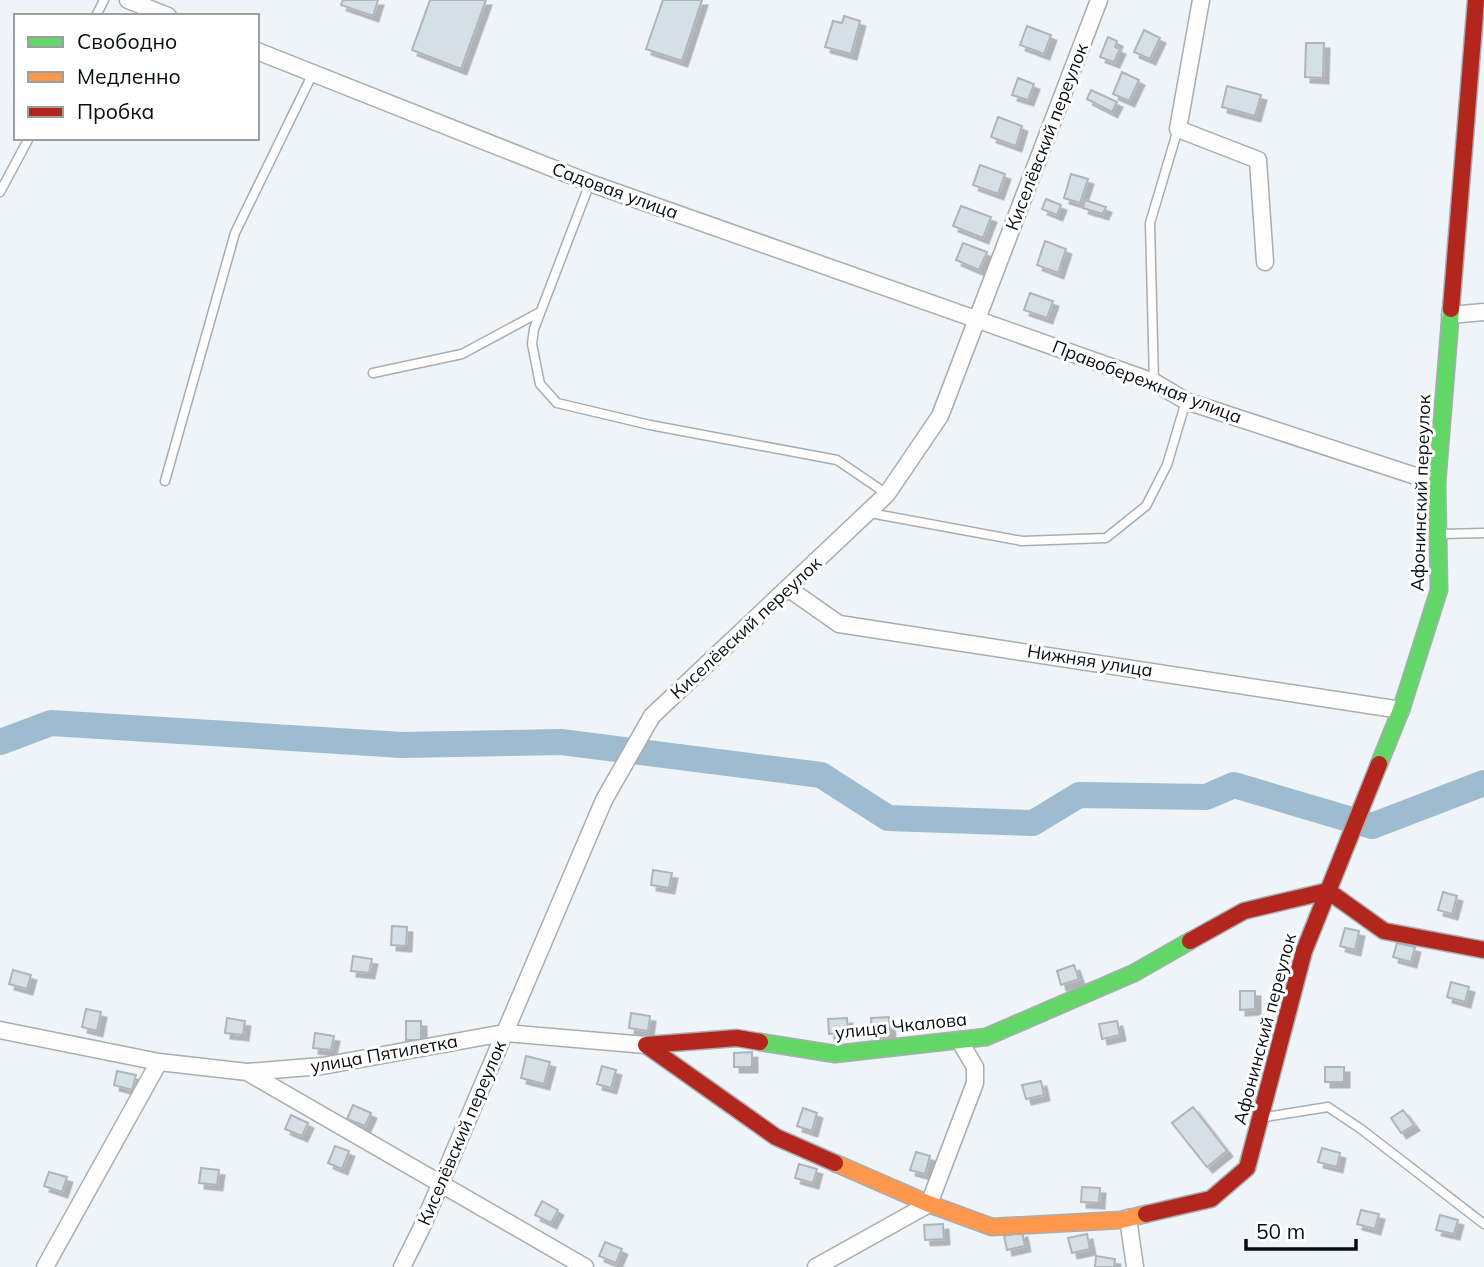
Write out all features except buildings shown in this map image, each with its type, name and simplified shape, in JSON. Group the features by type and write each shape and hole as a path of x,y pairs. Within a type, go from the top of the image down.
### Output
{"street":[{"path":"128,0 163,14"},
{"name":"Киселёвский переулок","path":"402,1267 440,1185 604,800 652,716 887,494 940,416 1099,0"},
{"path":"1201,0 1178,129 1258,160 1265,262"},
{"name":"Афонинский переулок","path":"1128,1218 1211,1199 1247,1168 1304,951 1401,710 1439,590 1437,483 1476,0"},
{"name":"Садовая улица","path":"259,52 590,183 977,319"},
{"path":"1450,315 1484,312"},
{"name":"Правобережная улица","path":"977,319 1154,382 1186,401 1437,483"},
{"name":"Нижняя улица","path":"789,589 839,624 1401,710"},
{"path":"1328,891 1384,931 1484,950"},
{"name":"улица Чкалова","path":"646,1045 737,1038 835,1054 986,1037 1134,973 1244,911 1328,891"},
{"name":"улица Пятилетка","path":"0,1030 159,1062 247,1072 322,1066 504,1033 646,1045"},
{"path":"816,1267 929,1204 975,1083 975,1067 959,1040"},
{"path":"646,1045 776,1137 929,1204 992,1227 1128,1218 1135,1267"},
{"path":"45,1267 159,1062"},
{"name":"улица Пятилетка","path":"247,1072 584,1267"}],"lane":[{"path":"165,481 235,233 313,73"},
{"path":"1154,382 1150,223 1178,129"},
{"path":"0,192 28,140"},
{"path":"590,183 540,313 532,344 540,384 557,403 650,425 837,460 887,494"},
{"path":"373,373 462,354 540,313"},
{"path":"868,512 1022,541 1105,538 1146,506 1167,465 1186,401"},
{"path":"1438,534 1484,533"},
{"path":"1260,1118 1328,1107 1361,1129 1484,1224"}],"waterway":[{"path":"0,742 51,723 402,745 561,742 821,775 888,818 1033,823 1079,795 1206,797 1234,785 1372,826 1484,783"}],"traffic: fast":[{"path":"1379,764 1401,710 1439,590 1437,483 1451,309"},
{"path":"760,1042 835,1054 986,1037 1134,973 1190,941"}],"traffic: slow":[{"path":"835,1163 929,1204 992,1227 1121,1220 1146,1214"}],"traffic: jam":[{"path":"1451,309 1476,0"},
{"path":"1146,1214 1211,1199 1247,1168 1304,951 1379,764"},
{"path":"1190,941 1244,911 1328,891 1384,931 1484,950"},
{"path":"760,1042 737,1038 646,1045 776,1137 835,1163"}]}
